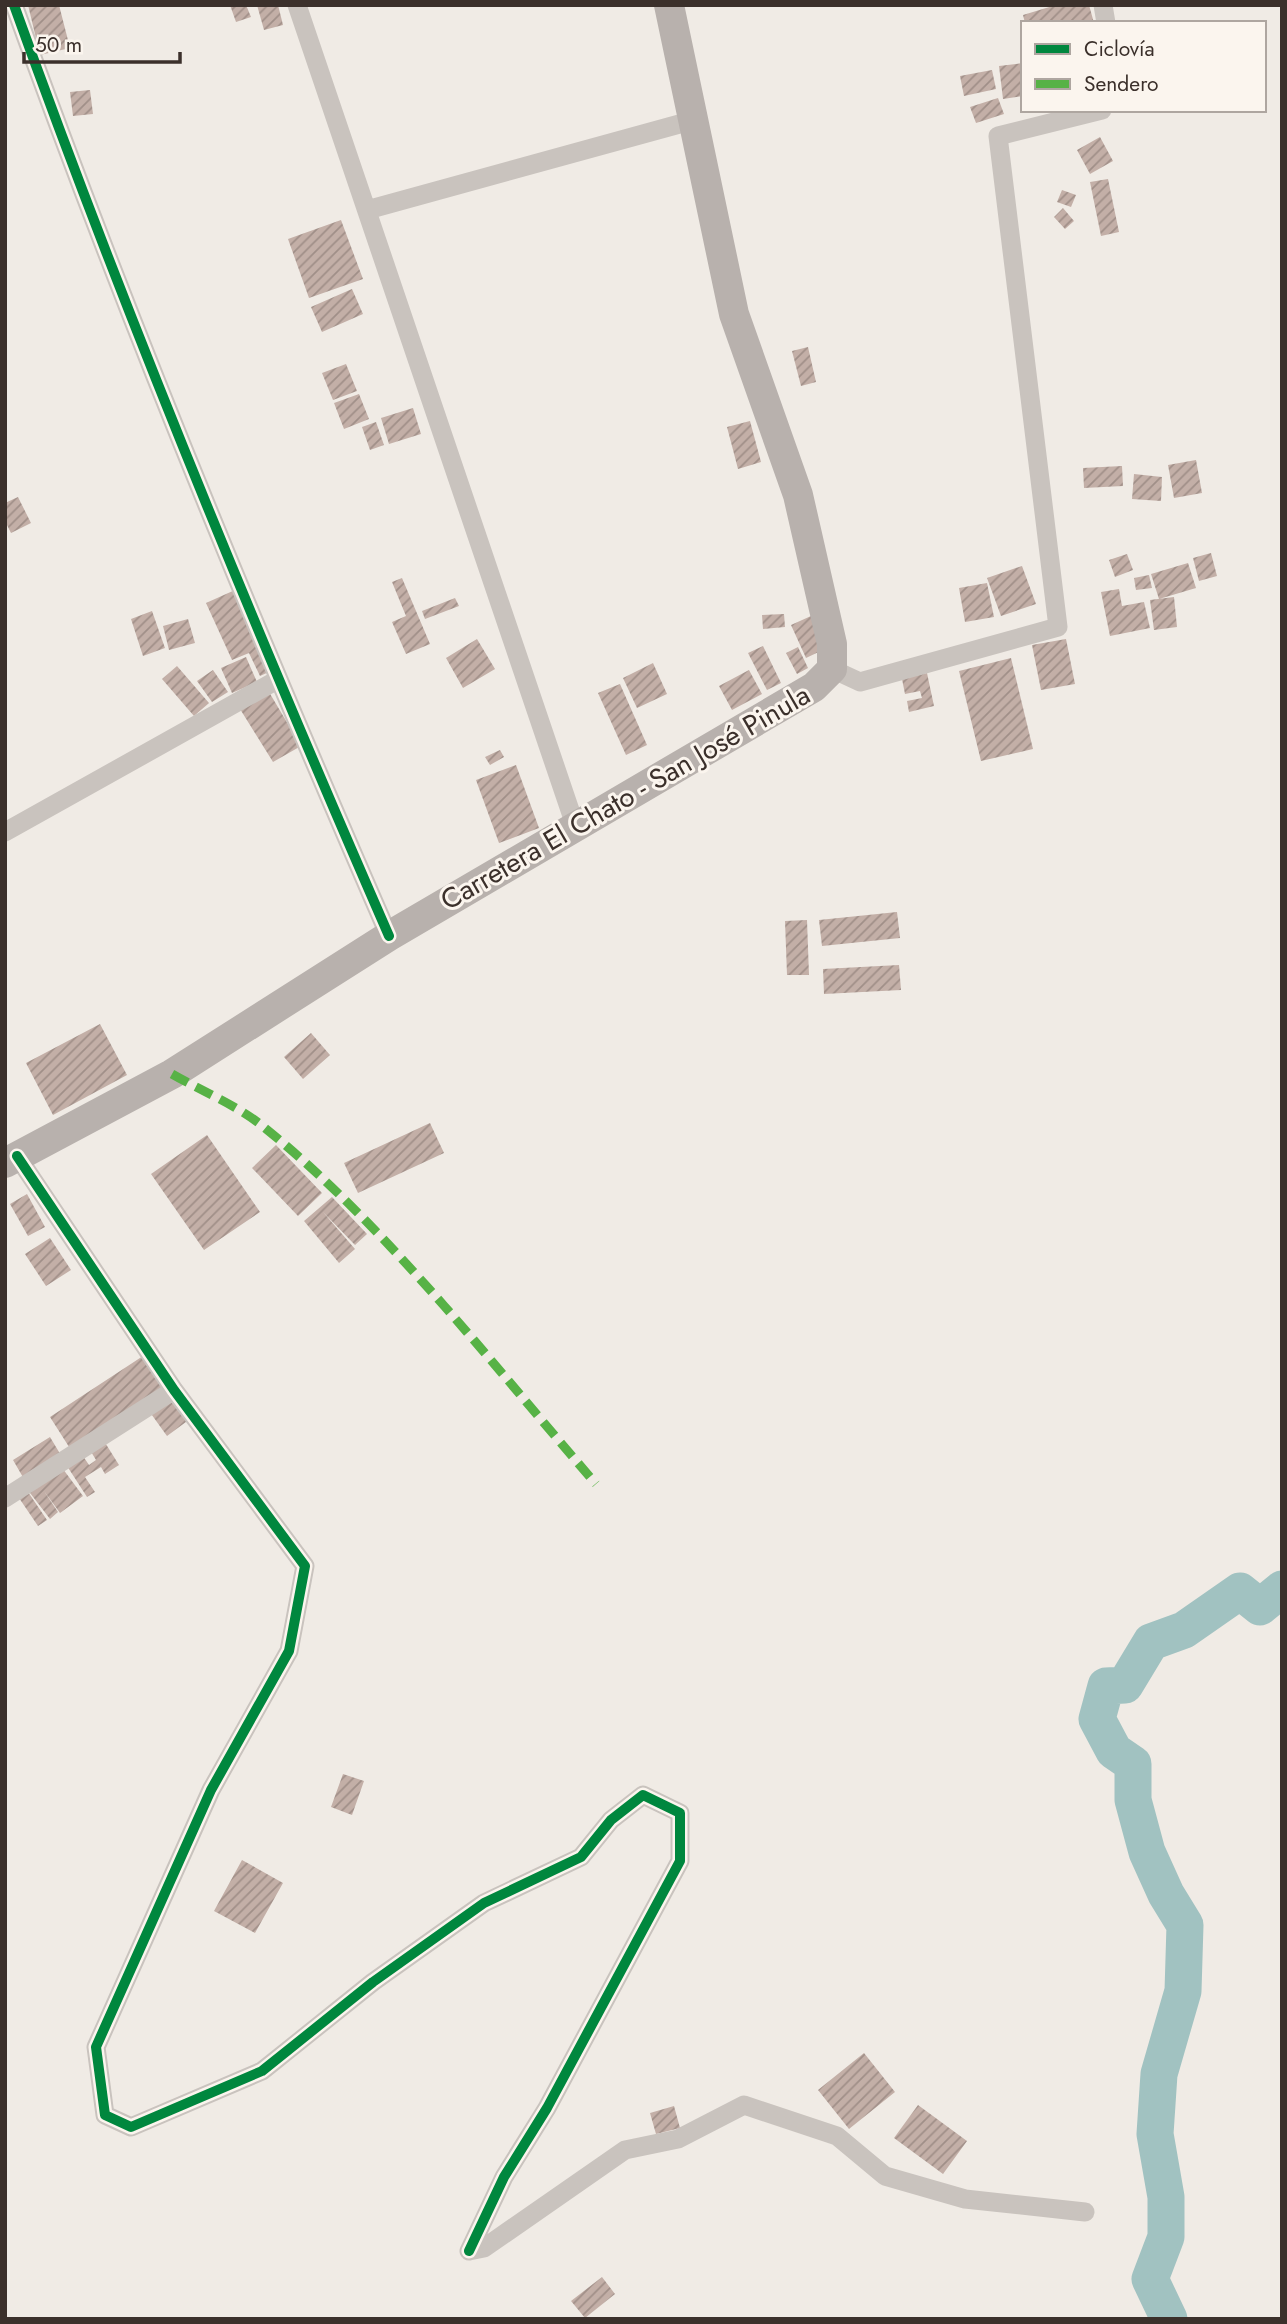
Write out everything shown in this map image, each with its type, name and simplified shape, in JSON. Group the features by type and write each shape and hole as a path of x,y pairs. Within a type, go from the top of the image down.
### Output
{"main road":[{"name":"Carretera El Chato - San José Pinula","path":"11,1160 172,1074 389,936 814,687 832,669 832,644 798,495 734,314 670,5"}],"street":[{"path":"14,5 89,214 277,680 389,936"},
{"path":"297,5 575,825"},
{"path":"832,669 860,682 1058,627 998,136 1094,112"},
{"path":"368,210 694,120"},
{"path":"5,832 277,680"},
{"path":"11,1160 174,1390 305,1566 289,1651 212,1790 96,2047 105,2115 131,2127 262,2071 373,1982 484,1903 581,1857 611,1820 643,1796 680,1813 680,1861 547,2108 504,2176 469,2251 484,2248 625,2150 678,2139 744,2105 836,2136 885,2176 965,2199 1085,2212"},
{"path":"5,1498 174,1390"}],"building":[{"path":"28,5 59,5 70,48 40,55"},
{"path":"230,5 246,5 251,17 236,22"},
{"path":"257,5 278,5 283,25 264,30"},
{"path":"1056,5 1089,5 1093,21 1024,21 1023,15"},
{"path":"1021,63 1021,96 1003,99 999,66"},
{"path":"992,70 996,89 964,96 960,76"},
{"path":"90,90 93,114 73,116 70,92"},
{"path":"998,98 1004,114 976,123 970,107"},
{"path":"1100,137 1113,161 1090,174 1077,150"},
{"path":"1108,179 1119,232 1101,236 1090,182"},
{"path":"1062,190 1076,195 1071,207 1057,202"},
{"path":"1063,208 1074,221 1065,229 1054,217"},
{"path":"341,220 363,279 309,298 288,239"},
{"path":"352,289 363,314 322,332 311,307"},
{"path":"808,347 816,382 801,386 792,351"},
{"path":"346,364 357,391 333,400 322,373"},
{"path":"359,394 369,419 344,429 334,403"},
{"path":"413,408 421,434 389,444 381,418"},
{"path":"750,421 761,462 738,469 727,427"},
{"path":"376,422 384,445 370,450 362,427"},
{"path":"1196,460 1202,493 1174,498 1168,465"},
{"path":"1122,466 1123,486 1084,488 1083,468"},
{"path":"1134,474 1162,477 1161,501 1132,499"},
{"path":"18,497 31,523 11,533 5,521 5,503"},
{"path":"1211,553 1217,576 1199,581 1193,558"},
{"path":"1127,554 1133,570 1115,577 1109,560"},
{"path":"1188,563 1196,588 1159,599 1151,574"},
{"path":"1022,566 1036,604 1001,616 987,578"},
{"path":"1149,575 1152,588 1136,590 1134,578"},
{"path":"402,578 430,644 406,654 392,622 406,616 392,582"},
{"path":"987,583 994,617 965,622 959,588"},
{"path":"1119,589 1122,606 1144,602 1150,628 1110,636 1101,592"},
{"path":"235,590 271,671 260,676 249,653 232,660 206,603"},
{"path":"1174,597 1177,627 1154,630 1150,600"},
{"path":"455,598 459,606 425,619 422,611"},
{"path":"152,611 165,648 143,656 131,619"},
{"path":"784,614 785,627 763,629 762,615"},
{"path":"811,616 827,648 806,658 791,625"},
{"path":"188,619 195,643 169,650 163,626"},
{"path":"477,639 495,669 463,688 446,658"},
{"path":"1066,639 1075,684 1041,690 1032,645"},
{"path":"763,646 781,683 767,690 748,653"},
{"path":"798,647 808,668 797,674 786,653"},
{"path":"246,657 257,682 232,693 221,668"},
{"path":"1011,658 1033,749 981,761 959,671"},
{"path":"653,663 667,694 637,708 623,678"},
{"path":"177,666 209,703 194,716 162,679"},
{"path":"213,670 228,692 212,702 197,681"},
{"path":"749,670 762,694 732,710 719,686"},
{"path":"927,673 934,706 909,712 907,701 922,698 920,691 905,694 902,679"},
{"path":"620,684 647,745 626,755 598,693"},
{"path":"269,692 301,746 273,762 240,709"},
{"path":"500,750 504,757 490,765 485,757"},
{"path":"516,765 539,828 499,843 476,780"},
{"path":"897,912 900,938 822,946 819,920"},
{"path":"807,920 809,975 787,975 785,921"},
{"path":"899,965 901,990 824,994 823,969"},
{"path":"100,1024 127,1075 53,1115 26,1063"},
{"path":"311,1033 330,1055 303,1079 284,1057"},
{"path":"430,1123 444,1153 358,1193 344,1163"},
{"path":"207,1135 260,1212 204,1250 151,1174"},
{"path":"276,1145 322,1193 298,1216 252,1168"},
{"path":"27,1194 45,1227 28,1236 10,1204"},
{"path":"332,1197 367,1234 355,1245 323,1212 355,1249 339,1263 304,1221"},
{"path":"50,1238 71,1270 46,1286 25,1254"},
{"path":"143,1356 164,1389 71,1450 50,1417"},
{"path":"172,1394 190,1419 167,1436 149,1411"},
{"path":"50,1437 62,1457 24,1479 13,1460"},
{"path":"104,1441 119,1465 105,1474 101,1467 85,1477 95,1492 87,1497 67,1466 83,1456 89,1465 96,1460 90,1450"},
{"path":"60,1465 83,1496 60,1513 44,1491 58,1512 50,1519 27,1489"},
{"path":"26,1489 47,1520 38,1526 17,1495"},
{"path":"343,1774 364,1781 352,1815 331,1807"},
{"path":"242,1860 283,1883 255,1933 214,1911"},
{"path":"864,2053 895,2092 849,2129 818,2090"},
{"path":"918,2105 967,2141 943,2174 894,2138"},
{"path":"674,2106 680,2128 656,2134 650,2113"},
{"path":"602,2277 615,2294 585,2318 571,2301"}],"waterway":[{"path":"1169,2319 1150,2279 1166,2237 1166,2197 1155,2134 1159,2074 1183,1991 1185,1925 1166,1894 1147,1852 1133,1800 1133,1764 1114,1751 1097,1719 1106,1686 1125,1685 1151,1642 1184,1630 1240,1591 1260,1607 1282,1589"}],"marked path":[{"path":"172,1074 260,1124 350,1205 435,1296 596,1484"}],"cycle path":[{"path":"14,5 101,240 194,474 389,936"},
{"path":"17,1156 174,1390 305,1566 289,1651 211,1790 96,2047 105,2115 131,2127 262,2071 373,1982 484,1903 581,1857 611,1820 643,1795 680,1813 680,1861 547,2108 504,2177 469,2251"}]}
